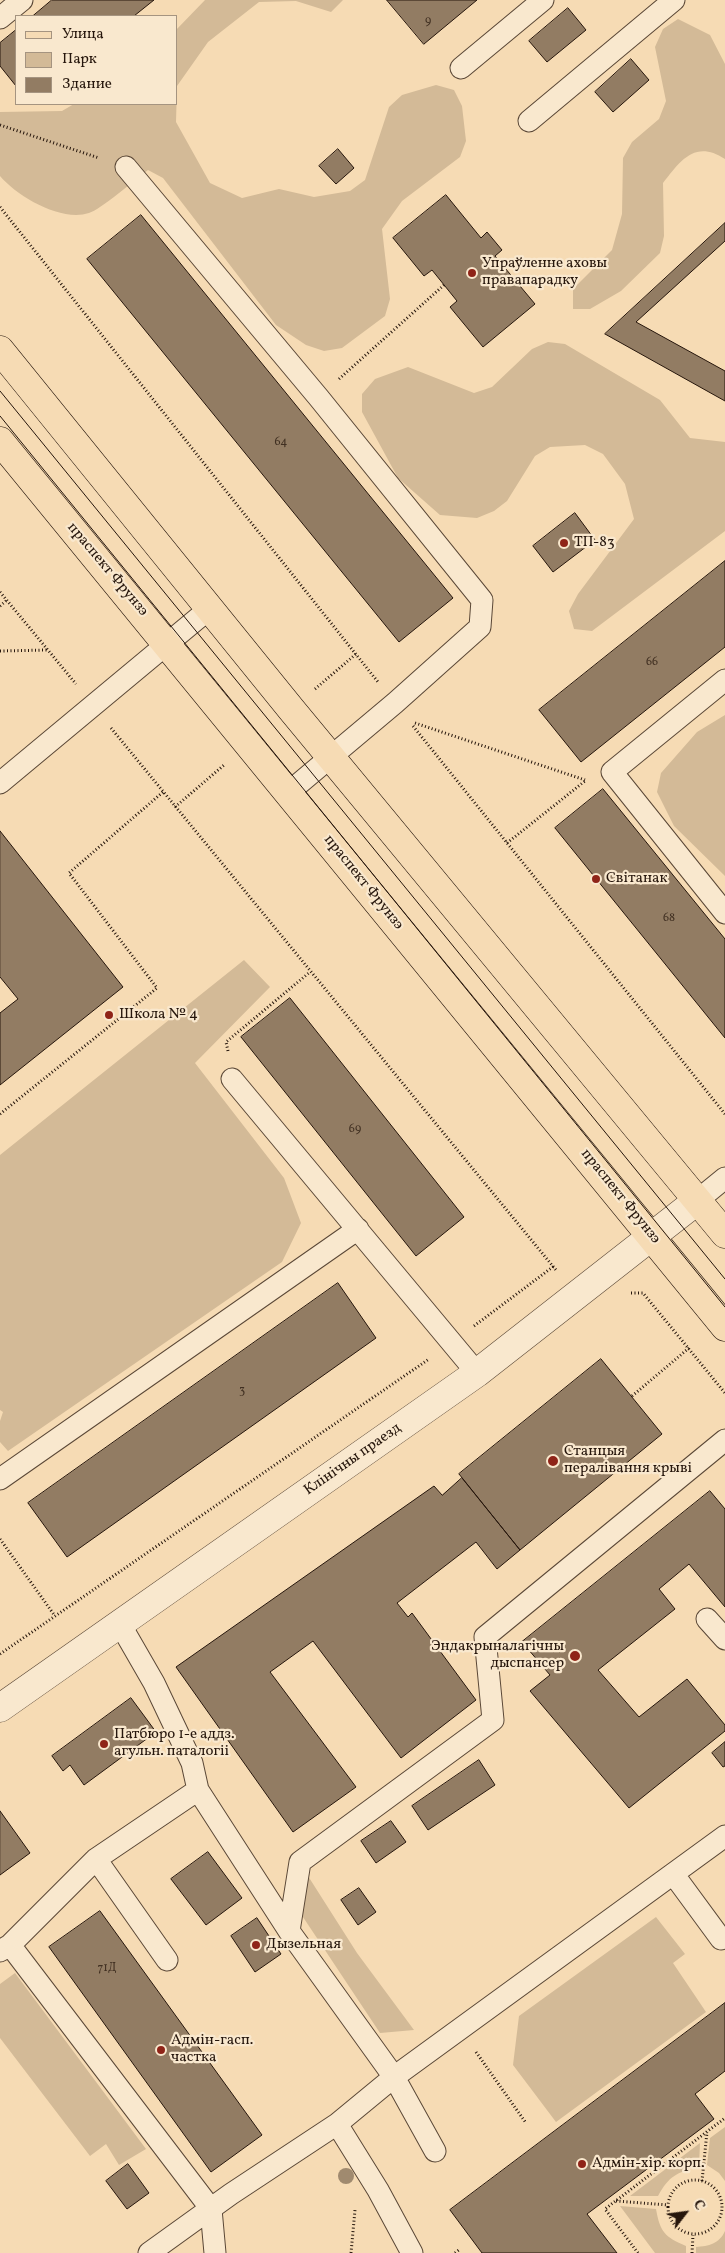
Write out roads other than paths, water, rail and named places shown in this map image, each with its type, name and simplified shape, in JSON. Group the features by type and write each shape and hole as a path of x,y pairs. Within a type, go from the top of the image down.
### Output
{"main road":[{"path":"0,350 331,757 725,1234"},
{"name":"праспект Фрунзэ","path":"0,441 725,1327"}],"street":[{"name":"Клінічны праезд","path":"0,1708 477,1373 698,1200"}],"lane":[{"path":"461,68 542,0"},
{"path":"529,121 674,0"},
{"path":"126,167 318,398 482,600 480,627 395,703 289,792"},
{"path":"0,783 209,608"},
{"path":"725,680 612,772 725,913"},
{"path":"232,1079 477,1373"},
{"path":"698,1200 725,1178"},
{"path":"0,1479 358,1229"},
{"path":"289,1931 300,1862 493,1720 485,1637 725,1440"},
{"path":"707,1619 725,1640"},
{"path":"120,1624 154,1683 192,1763 198,1790 289,1931 394,2077 435,2151"},
{"path":"198,1790 96,1859 5,1948 211,2209 215,2253"},
{"path":"149,2253 337,2124 394,2077 674,1875 725,1836"},
{"path":"96,1859 167,1960"},
{"path":"674,1875 721,1939"},
{"path":"337,2124 378,2190 412,2253"}],"tram line":[{"path":"0,391 725,1279"},
{"path":"0,416 725,1307"}],"place":[{"name":"Упраўленне аховы правапарадку","path":"472,273"},
{"name":"ТП-83","path":"564,543"},
{"name":"Світанак","path":"596,879"},
{"name":"Школа № 4","path":"109,1015"},
{"name":"Станцыя пералівання крыві","path":"553,1461"},
{"name":"Эндакрыналагічны дыспансер","path":"575,1656"},
{"name":"Патбюро 1-е аддз. агульн. паталогіі","path":"104,1744"},
{"name":"Дызельная","path":"256,1945"},
{"name":"Адмін-гасп. частка","path":"161,2050"},
{"name":"Адмін-хір. корп.","path":"582,2164"}]}
